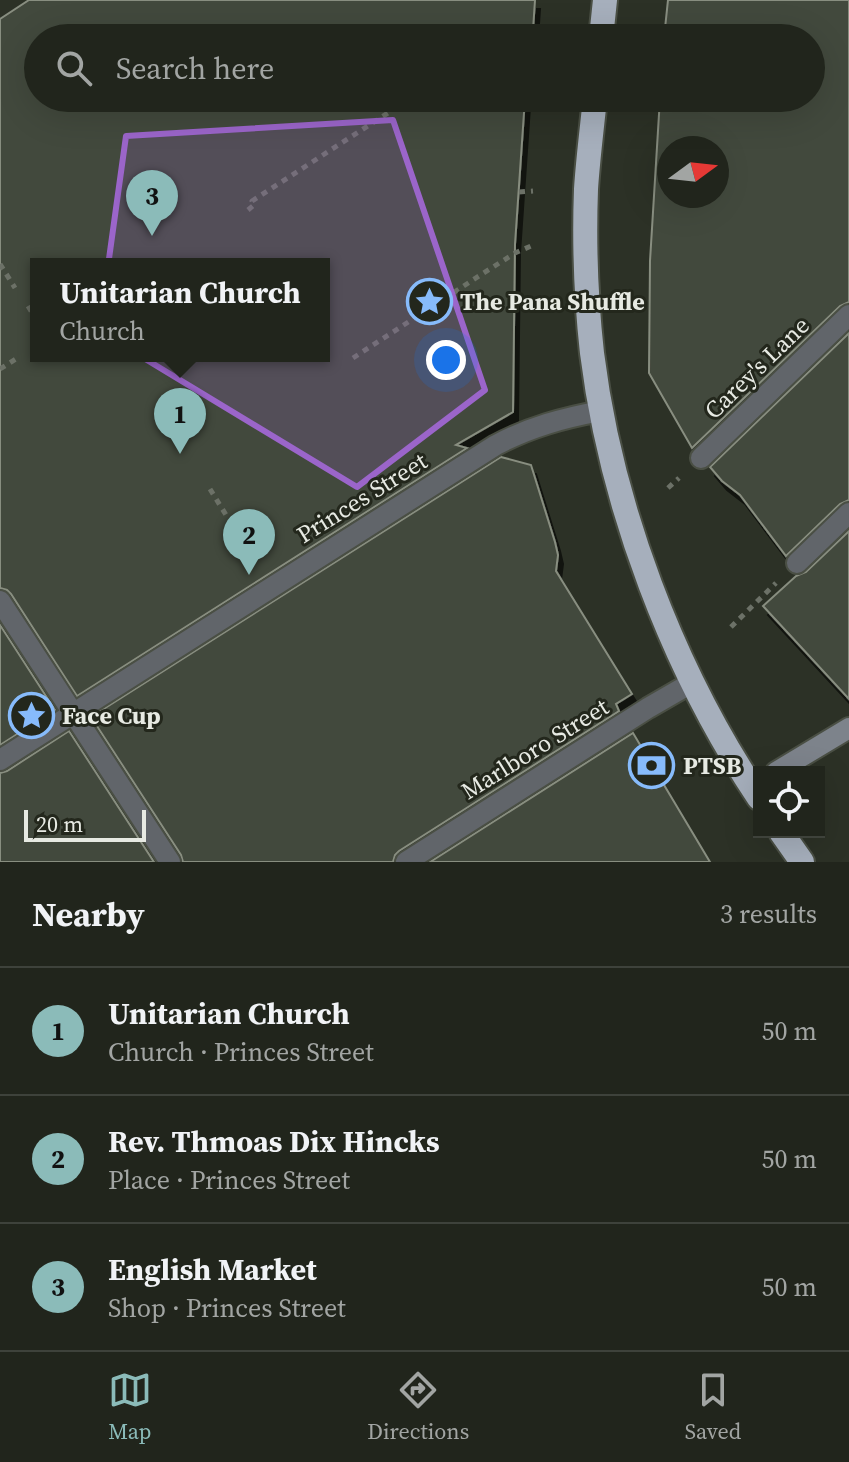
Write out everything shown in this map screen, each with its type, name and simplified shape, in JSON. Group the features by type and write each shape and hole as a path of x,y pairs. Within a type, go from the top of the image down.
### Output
{"highway":[{"path":"602,24 605,0"},
{"path":"594,112 586,188 586,241 592,351 612,463 643,564 665,621 693,682 753,784"},
{"path":"785,838 802,862"}],"street":[{"name":"Carey's Lane","path":"701,458 849,315"},
{"name":"Princes Street","path":"0,760 469,461 519,432 601,411"},
{"path":"797,563 849,513"},
{"path":"0,601 170,862"},
{"name":"Marlboro Street","path":"406,862 693,682"},
{"path":"786,766 849,728"}],"path":[{"path":"248,210 254,205 252,201 389,112"},
{"path":"519,192 533,191"},
{"path":"353,358 515,253 531,246"},
{"path":"0,264 15,288"},
{"path":"0,369 19,357"},
{"path":"210,489 270,587"},
{"path":"731,627 797,563"}],"highlighted area":[{"path":"393,120 485,390 357,487 99,331 126,136"}],"building":[{"path":"29,0 535,0 533,24 24,24 24,112 524,112 515,244 513,412 456,445 467,448 77,696 11,594 0,588 0,19"},
{"path":"668,0 849,0 849,302 840,306 692,448 649,373 650,261 657,147 657,208 729,208 729,136 658,136 659,112 825,112 825,24 665,24"},
{"path":"849,333 849,500 840,504 786,556 740,495 710,467"},
{"path":"501,457 531,465 555,542 558,555 556,571 632,694 616,704 619,711 399,851 393,862 183,862 91,717"},
{"path":"849,531 849,699 763,606 796,576 806,572"},
{"path":"0,625 55,710 0,745"},
{"path":"69,731 154,862 0,862 0,773"},
{"path":"633,733 710,862 430,862"}],"place":[{"name":"English Market","path":"152,236"},
{"name":"The Pana Shuffle","path":"429,302"},
{"name":"Unitarian Church","path":"180,454"},
{"name":"Rev. Thmoas Dix Hincks","path":"249,575"},
{"name":"Face Cup","path":"31,716"},
{"name":"PTSB","path":"652,766"}]}
